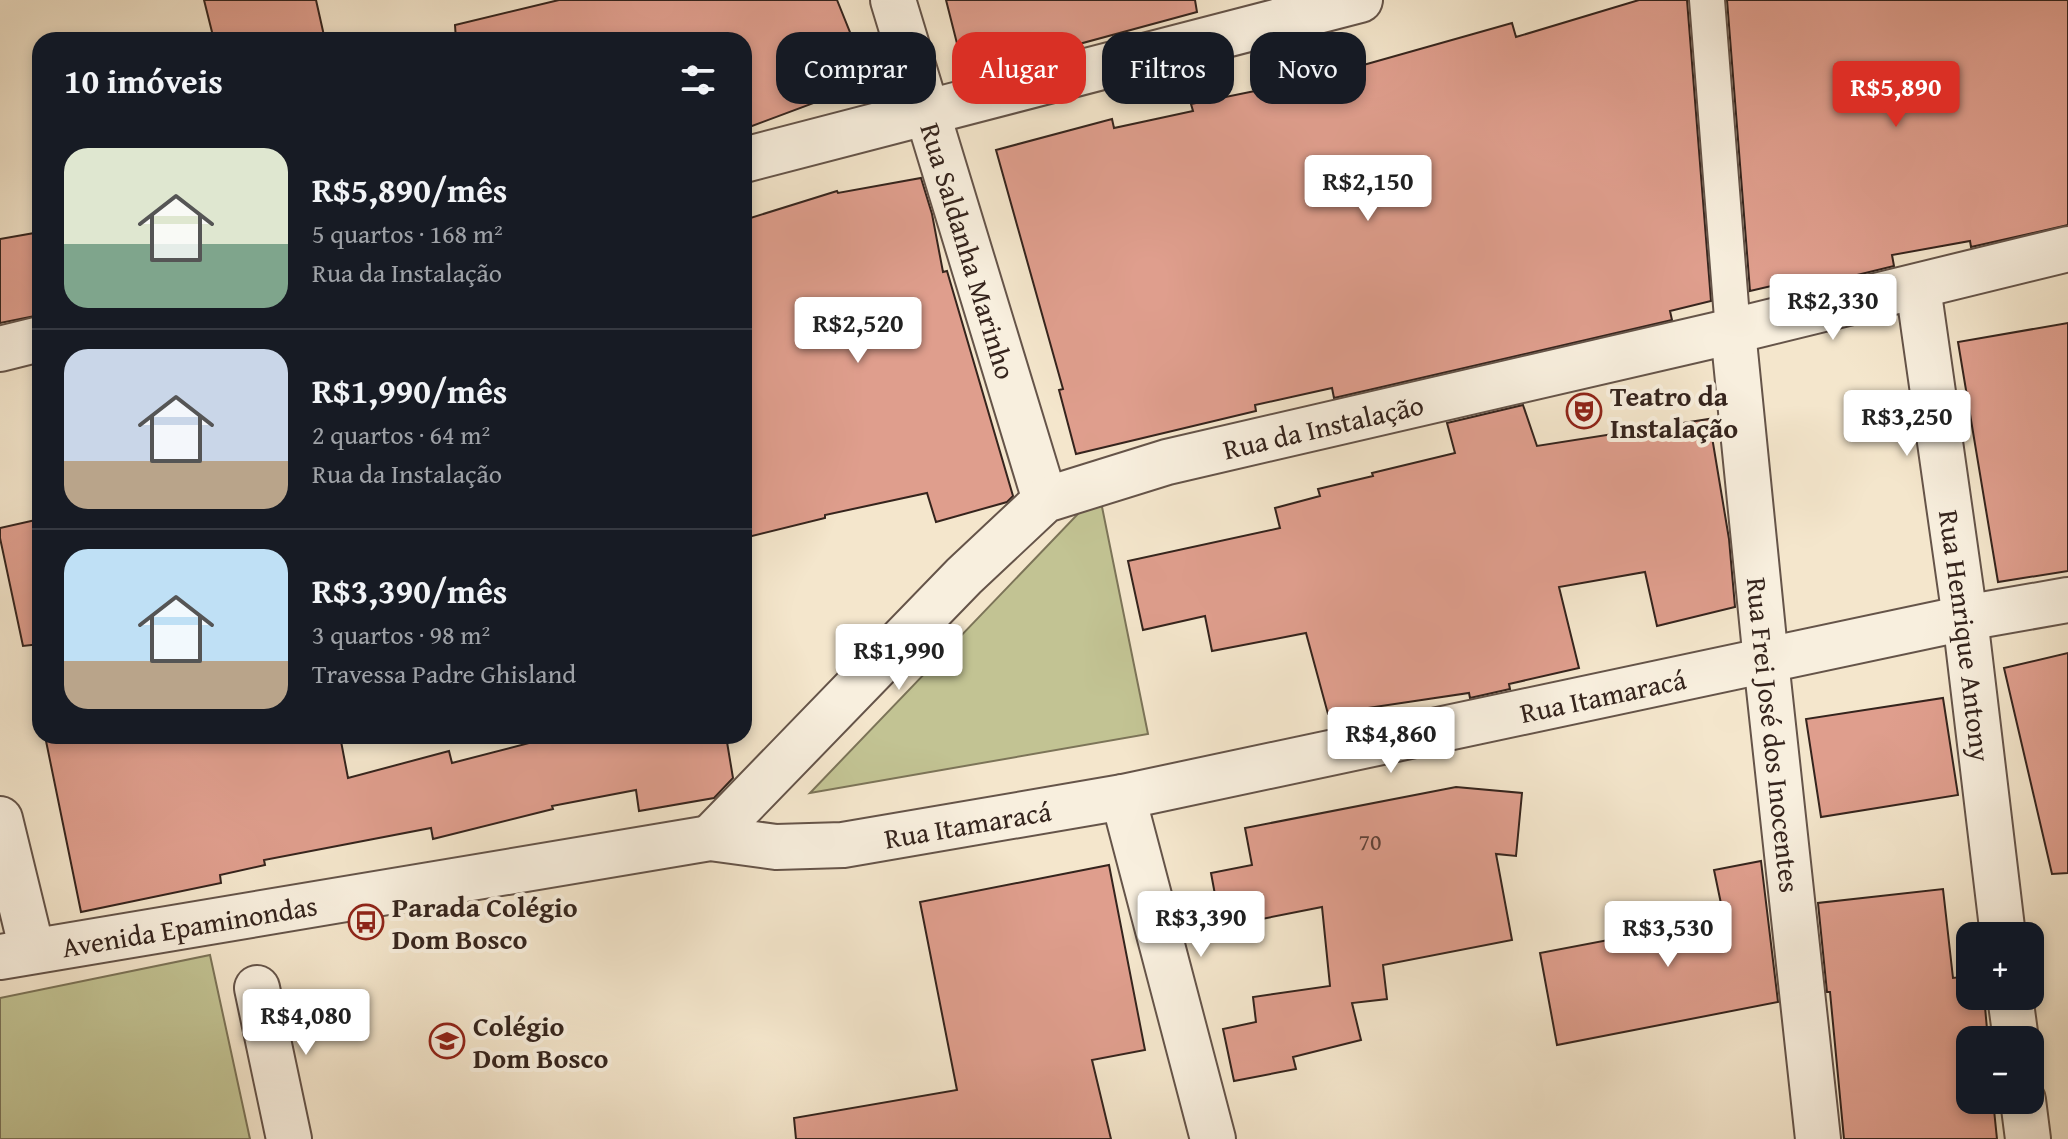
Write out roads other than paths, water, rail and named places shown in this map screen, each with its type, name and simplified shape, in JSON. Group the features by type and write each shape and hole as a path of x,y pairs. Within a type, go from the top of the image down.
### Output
{"street":[{"name":"Rua Saldanha Marinho","path":"893,0 1045,500"},
{"path":"752,158 1360,0"},
{"path":"1707,0 1733,331"},
{"name":"Rua da Instalação","path":"710,838 964,576 1045,500 1167,462 1733,331 2068,249"},
{"name":"Rua Henrique Antony","path":"1918,287 1965,618 2001,922"},
{"name":"Rua Frei José dos Inocentes","path":"1733,331 1818,1139"},
{"path":"0,349 32,341"},
{"name":"Rua Itamaracá","path":"710,838 776,847 843,845 1123,797 1965,618 2068,600"},
{"path":"1123,797 1213,1139"},
{"path":"0,819 16,953"},
{"name":"Avenida Epaminondas","path":"16,953 710,838"},
{"path":"257,988 289,1139"},
{"path":"2025,1114 2028,1139"}],"place":[{"name":"Teatro da Instalação","path":"1584,411"},
{"name":"Parada Colégio Dom Bosco","path":"366,922"},
{"name":"Colégio Dom Bosco","path":"447,1041"}]}
